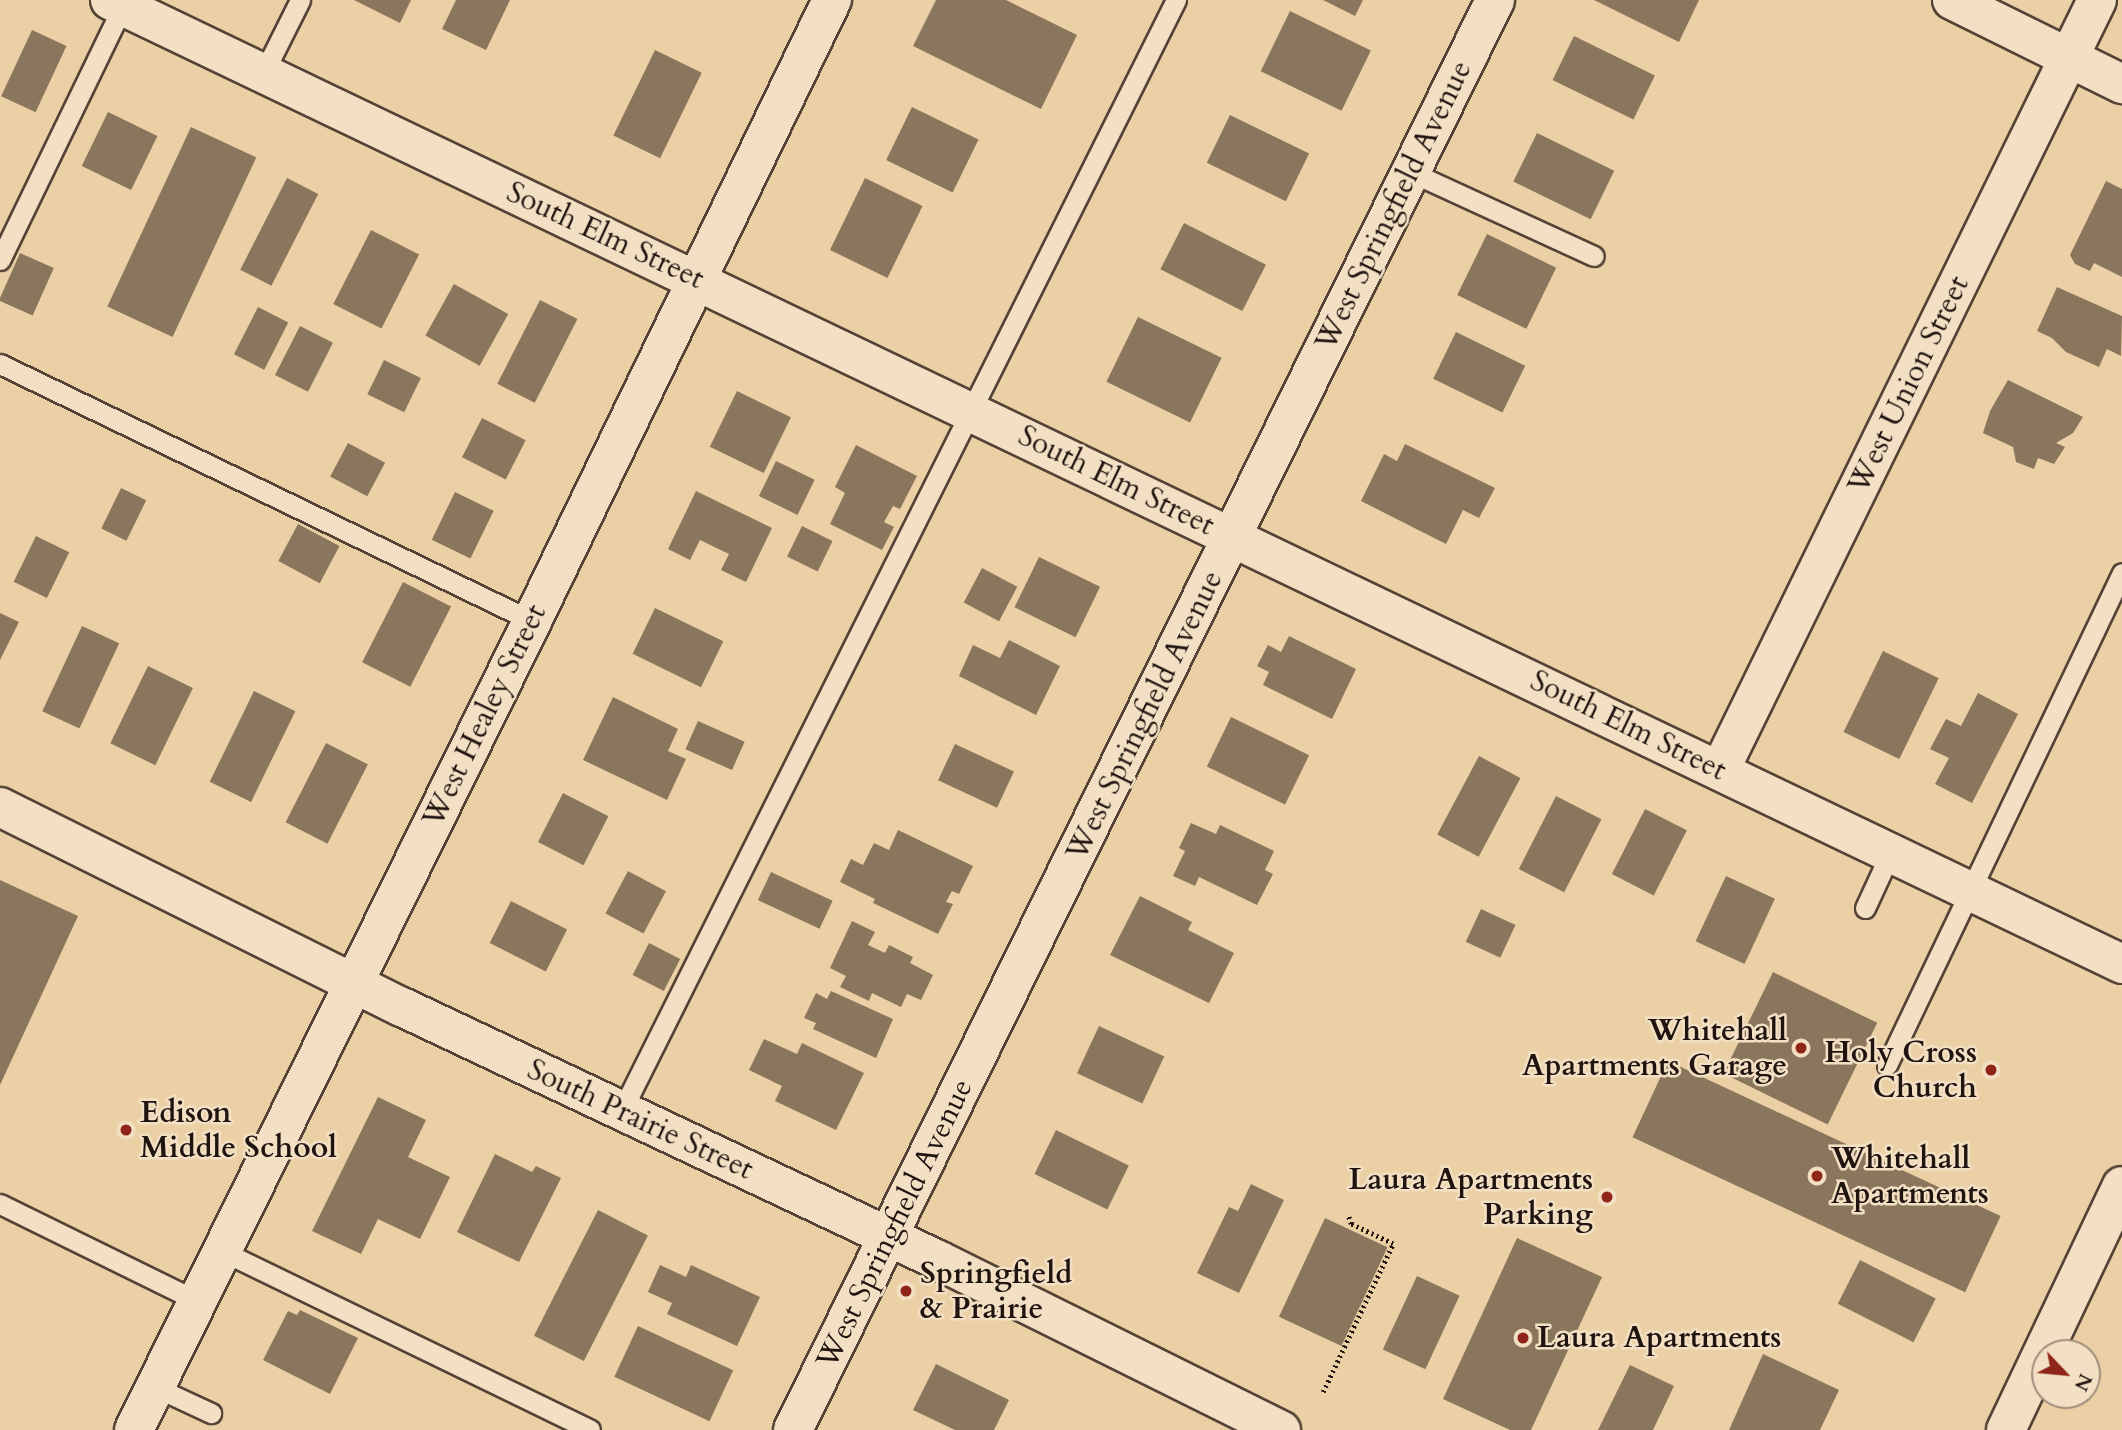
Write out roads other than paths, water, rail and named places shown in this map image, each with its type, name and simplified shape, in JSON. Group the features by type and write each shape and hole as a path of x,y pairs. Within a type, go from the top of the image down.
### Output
{"street":[{"name":"West Healey Street","path":"134,1430 532,621 832,0"},
{"name":"West Springfield Avenue","path":"793,1430 1495,0"},
{"path":"1952,0 2122,84"},
{"name":"West Union Street","path":"1720,770 2097,0"},
{"name":"South Elm Street","path":"116,3 696,278 2122,964"},
{"name":"South Prairie Street","path":"0,807 354,983 888,1237 1282,1430"},
{"path":"2006,1430 2122,1186"}],"lane":[{"path":"262,74 300,0"},
{"path":"621,1112 1176,0"},
{"path":"0,260 116,3"},
{"path":"1411,172 1594,256"},
{"path":"0,364 532,621"},
{"path":"1887,1065 2122,573"},
{"path":"1865,908 1890,854"},
{"path":"0,1204 197,1301"},
{"path":"222,1251 590,1430"},
{"path":"155,1387 211,1413"}],"place":[{"name":"Whitehall Apartments Garage","path":"1801,1048"},
{"name":"Holy Cross Church","path":"1991,1070"},
{"name":"Edison Middle School","path":"126,1130"},
{"name":"Whitehall Apartments","path":"1817,1176"},
{"name":"Laura Apartments Parking","path":"1607,1197"},
{"name":"Springfield & Prairie","path":"906,1291"},
{"name":"Laura Apartments","path":"1523,1338"}]}
